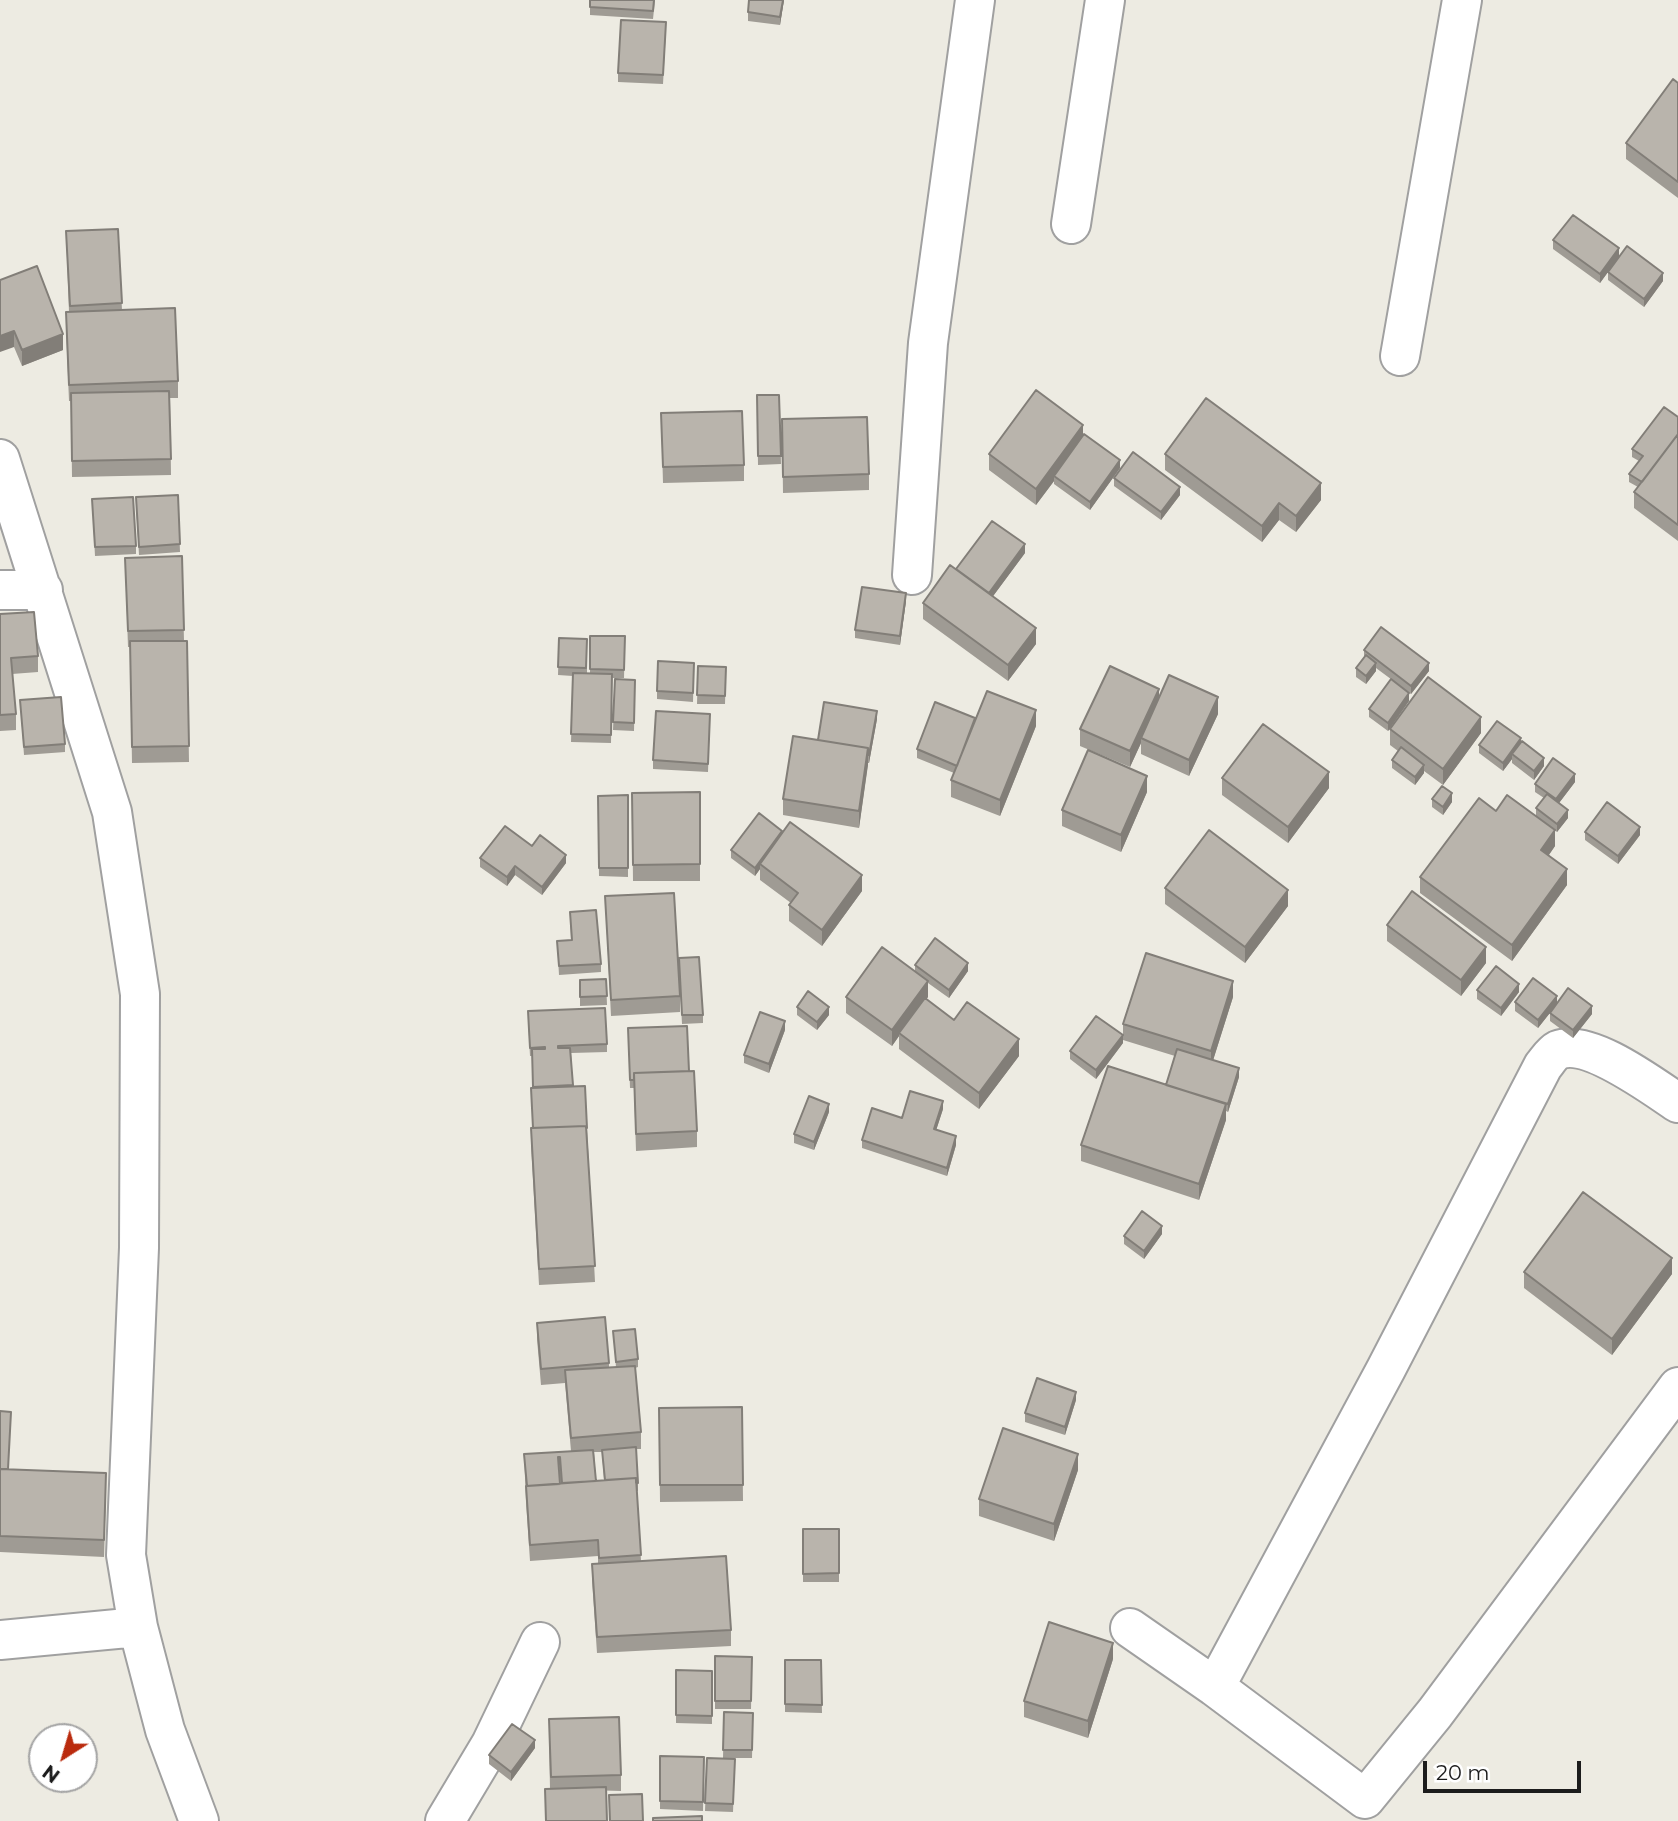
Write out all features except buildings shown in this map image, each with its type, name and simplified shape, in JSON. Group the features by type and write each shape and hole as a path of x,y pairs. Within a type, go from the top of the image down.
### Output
{"street":[{"path":"912,575 928,343 975,0"},
{"path":"1071,224 1105,0"},
{"path":"1400,356 1462,0"},
{"path":"0,459 112,812 140,994 139,1248 126,1555 138,1627 165,1730 199,1821"},
{"path":"0,590 43,590"},
{"path":"1215,1687 1386,1369 1543,1066 1555,1051 1571,1047 1594,1053 1627,1070 1678,1103"},
{"path":"1130,1628 1215,1687 1357,1810 1435,1713 1678,1387"},
{"path":"0,1640 138,1627"},
{"path":"445,1821 491,1744 540,1642"}]}
